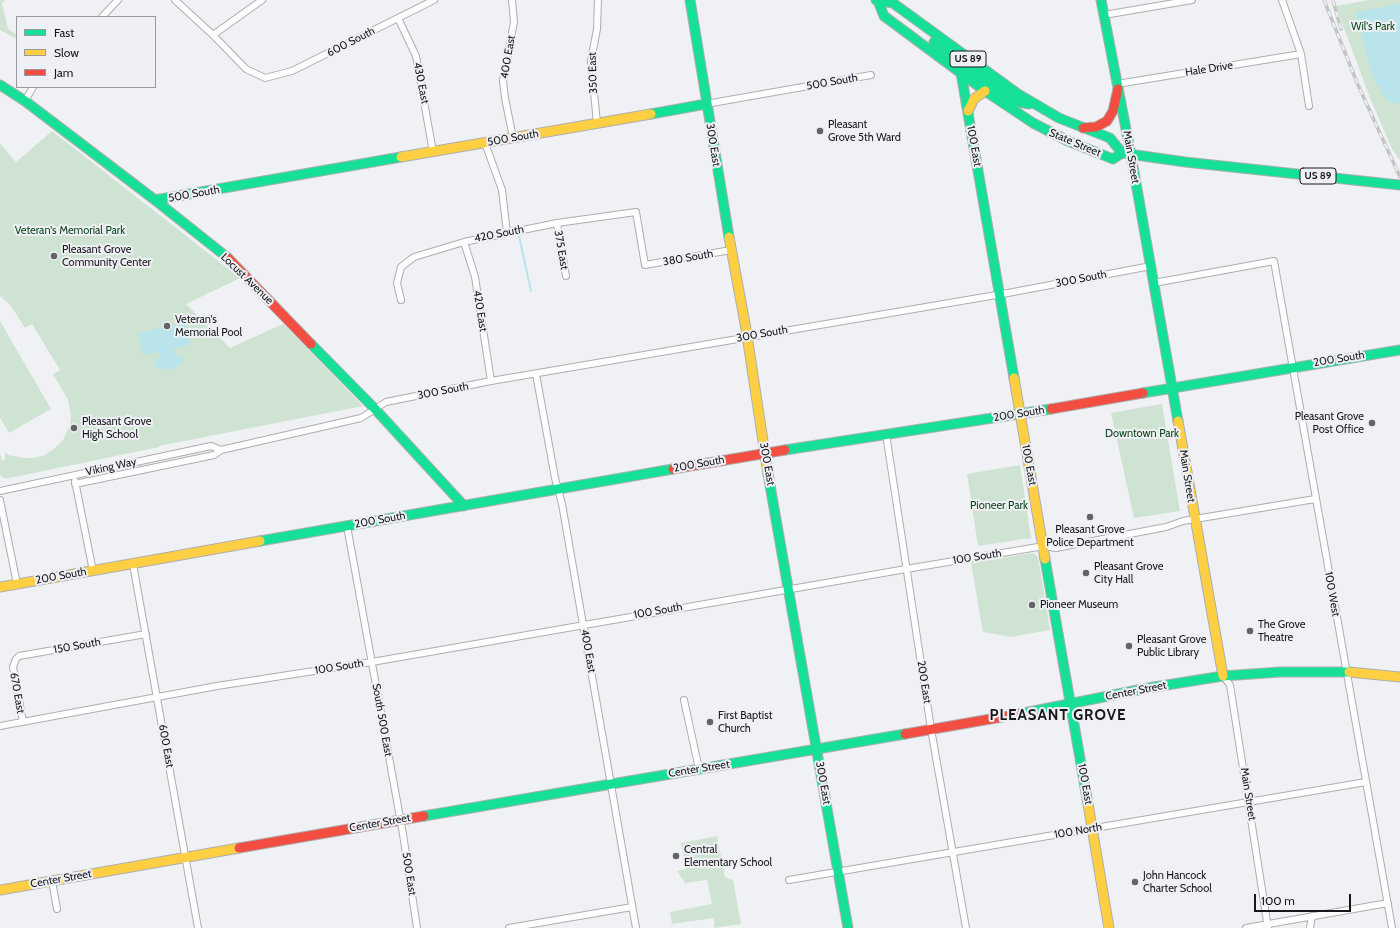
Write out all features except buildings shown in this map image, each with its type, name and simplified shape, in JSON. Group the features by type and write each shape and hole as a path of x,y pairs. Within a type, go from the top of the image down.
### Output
{"street":[{"path":"103,16 118,0"},
{"path":"175,0 213,35 262,0"},
{"name":"600 South","path":"213,35 246,69 265,78 292,71 434,0"},
{"name":"400 East","path":"512,0 514,22 504,81 505,98 513,138"},
{"name":"350 East","path":"597,123 591,78 591,61 596,29 598,0"},
{"name":"300 East","path":"690,0 706,104 747,337 764,453 848,928"},
{"name":"State Street","path":"878,0 893,3 988,74 1034,105 1081,128 1110,138 1127,154"},
{"name":"State Street","path":"878,0 884,16 940,58 964,70 985,91 1033,123 1068,142 1113,158 1127,154 1235,168 1400,185"},
{"name":"Main Street","path":"1101,0 1118,87 1127,154 1151,266 1194,519 1223,676 1230,685 1250,802 1268,926"},
{"path":"1104,15 1192,0"},
{"path":"1282,0 1301,54 1309,106"},
{"path":"907,14 914,26 964,70 1013,101 1034,105"},
{"name":"430 East","path":"398,18 416,56 433,152"},
{"name":"Hale Drive","path":"1118,87 1301,54"},
{"name":"100 East","path":"964,70 968,111 1110,928"},
{"name":"500 South","path":"155,200 871,75"},
{"name":"Locust Avenue","path":"0,85 25,101 155,200 247,277 376,410 444,482 464,506"},
{"path":"1081,128 1096,127 1107,122 1113,111 1118,87"},
{"path":"25,101 32,88"},
{"path":"968,111 974,99 985,91"},
{"path":"485,143 502,190 507,233"},
{"name":"420 South","path":"401,300 397,283 402,267 414,256 464,242 557,223 636,212 645,265"},
{"name":"375 East","path":"557,223 566,276"},
{"name":"420 East","path":"464,242 475,277 491,381"},
{"name":"380 South","path":"645,265 731,250"},
{"name":"100 West","path":"1154,283 1274,261 1392,928"},
{"name":"300 South","path":"376,410 386,402 491,381 1000,294 1151,266"},
{"name":"200 South","path":"0,586 764,453 1020,414 1400,350"},
{"name":"400 East","path":"536,374 583,624 636,928"},
{"name":"Viking Way","path":"75,484 214,455 221,450 328,427 361,418 376,410"},
{"name":"200 East","path":"886,434 931,729 966,928"},
{"name":"Viking Way","path":"0,491 212,446 221,450"},
{"path":"73,476 93,571"},
{"name":"100 South","path":"0,726 157,697 372,662 583,624 906,569 1044,546 1056,548 1166,527 1194,519 1315,499"},
{"path":"0,500 17,584"},
{"name":"South 500 East","path":"348,526 400,820"},
{"name":"600 East","path":"132,564 146,634 198,928"},
{"name":"150 South","path":"13,664 19,656 146,634"},
{"name":"670 East","path":"13,664 23,722"},
{"name":"Center Street","path":"0,890 1071,705 1148,688 1223,676 1280,672 1346,672 1400,677"},
{"path":"684,700 699,770"},
{"name":"100 North","path":"789,880 1366,782"},
{"name":"500 East","path":"400,820 417,928"},
{"path":"52,881 57,909"},
{"path":"1246,928 1268,926 1312,916 1388,903"},
{"path":"509,928 632,907"},
{"path":"1310,928 1312,916"}],"green space":[{"path":"0,0 5,0 2,3 8,29 16,34 16,38 0,30"},
{"name":"Wil's Park","path":"1369,0 1400,0 1400,160 1392,149 1368,93 1336,6"},
{"name":"Veteran's Memorial Park","path":"52,131 240,278 186,304 230,348 283,324 363,406 159,446 5,479 0,475 0,453 2,461 5,459 5,452 8,455 24,458 34,458 45,455 63,440 70,425 71,416 68,400 53,374 60,370 32,324 25,328 11,306 0,296 0,143 16,162"},
{"path":"0,321 51,409 9,433 0,418"},
{"name":"Downtown Park","path":"1162,404 1180,511 1134,518 1111,413"},
{"name":"Pioneer Park","path":"1020,465 1031,538 978,546 967,474"},
{"path":"1033,553 1038,557 1050,630 1011,637 983,632 971,563"},
{"path":"717,836 725,877 733,880 741,924 714,928 714,918 672,924 670,912 712,904 707,880 685,883 677,871 686,869 681,843"}],"water":[{"path":"1400,4 1400,103 1392,104 1383,95 1374,79 1355,15 1358,12"},
{"path":"186,323 190,345 173,349 173,352 185,359 183,362 175,368 166,370 153,366 161,352 143,355 138,333"}],"waterway":[{"path":"519,236 531,291"}],"railway":[{"path":"1324,0 1358,85 1400,177"},
{"path":"1333,0 1341,29"}],"traffic: fast":[{"path":"690,0 729,237"},
{"path":"876,0 893,3 1018,94 1059,118 1110,138 1122,153"},
{"path":"1101,0 1131,155 1178,421"},
{"path":"878,1 884,16 985,91 1033,123 1068,141 1113,159 1122,153"},
{"path":"934,42 1013,101 1029,104"},
{"path":"961,73 1014,378"},
{"path":"0,85 25,101 155,200 228,258"},
{"path":"651,114 706,104"},
{"path":"1122,153 1185,162 1400,185"},
{"path":"155,200 401,157"},
{"path":"311,344 375,409 464,506"},
{"path":"1143,393 1400,350"},
{"path":"785,450 1051,409"},
{"path":"260,541 673,469"},
{"path":"768,474 848,928"},
{"path":"1045,559 1088,804"},
{"path":"1019,714 1148,688 1223,676 1280,672 1349,672"},
{"path":"424,816 905,734"}],"traffic: slow":[{"path":"968,111 974,99 985,91"},
{"path":"401,157 651,114"},
{"path":"729,237 746,329 768,474"},
{"path":"1014,378 1045,559"},
{"path":"1178,421 1223,676"},
{"path":"0,587 260,541"},
{"path":"1349,672 1400,677"},
{"path":"1088,804 1109,928"},
{"path":"0,890 239,848"}],"traffic: jam":[{"path":"1083,128 1096,127 1107,121 1113,111 1118,89"},
{"path":"228,258 311,344"},
{"path":"1051,409 1143,393"},
{"path":"673,469 785,450"},
{"path":"905,734 1019,714"},
{"path":"239,848 424,816"}],"place":[{"name":"Pleasant Grove 5th Ward","path":"820,131"},
{"name":"Pleasant Grove Community Center","path":"54,256"},
{"name":"Veteran's Memorial Pool","path":"167,326"},
{"name":"Pleasant Grove Post Office","path":"1372,423"},
{"name":"Pleasant Grove High School","path":"74,428"},
{"name":"Pleasant Grove Police Department","path":"1090,517"},
{"name":"Pleasant Grove City Hall","path":"1086,573"},
{"name":"Pioneer Museum","path":"1032,605"},
{"name":"The Grove Theatre","path":"1250,631"},
{"name":"Pleasant Grove Public Library","path":"1129,646"},
{"name":"First Baptist Church","path":"710,722"},
{"name":"Central Elementary School","path":"676,856"},
{"name":"John Hancock Charter School","path":"1135,882"}],"district":[{"name":"PLEASANT GROVE","path":"1058,716"}]}
